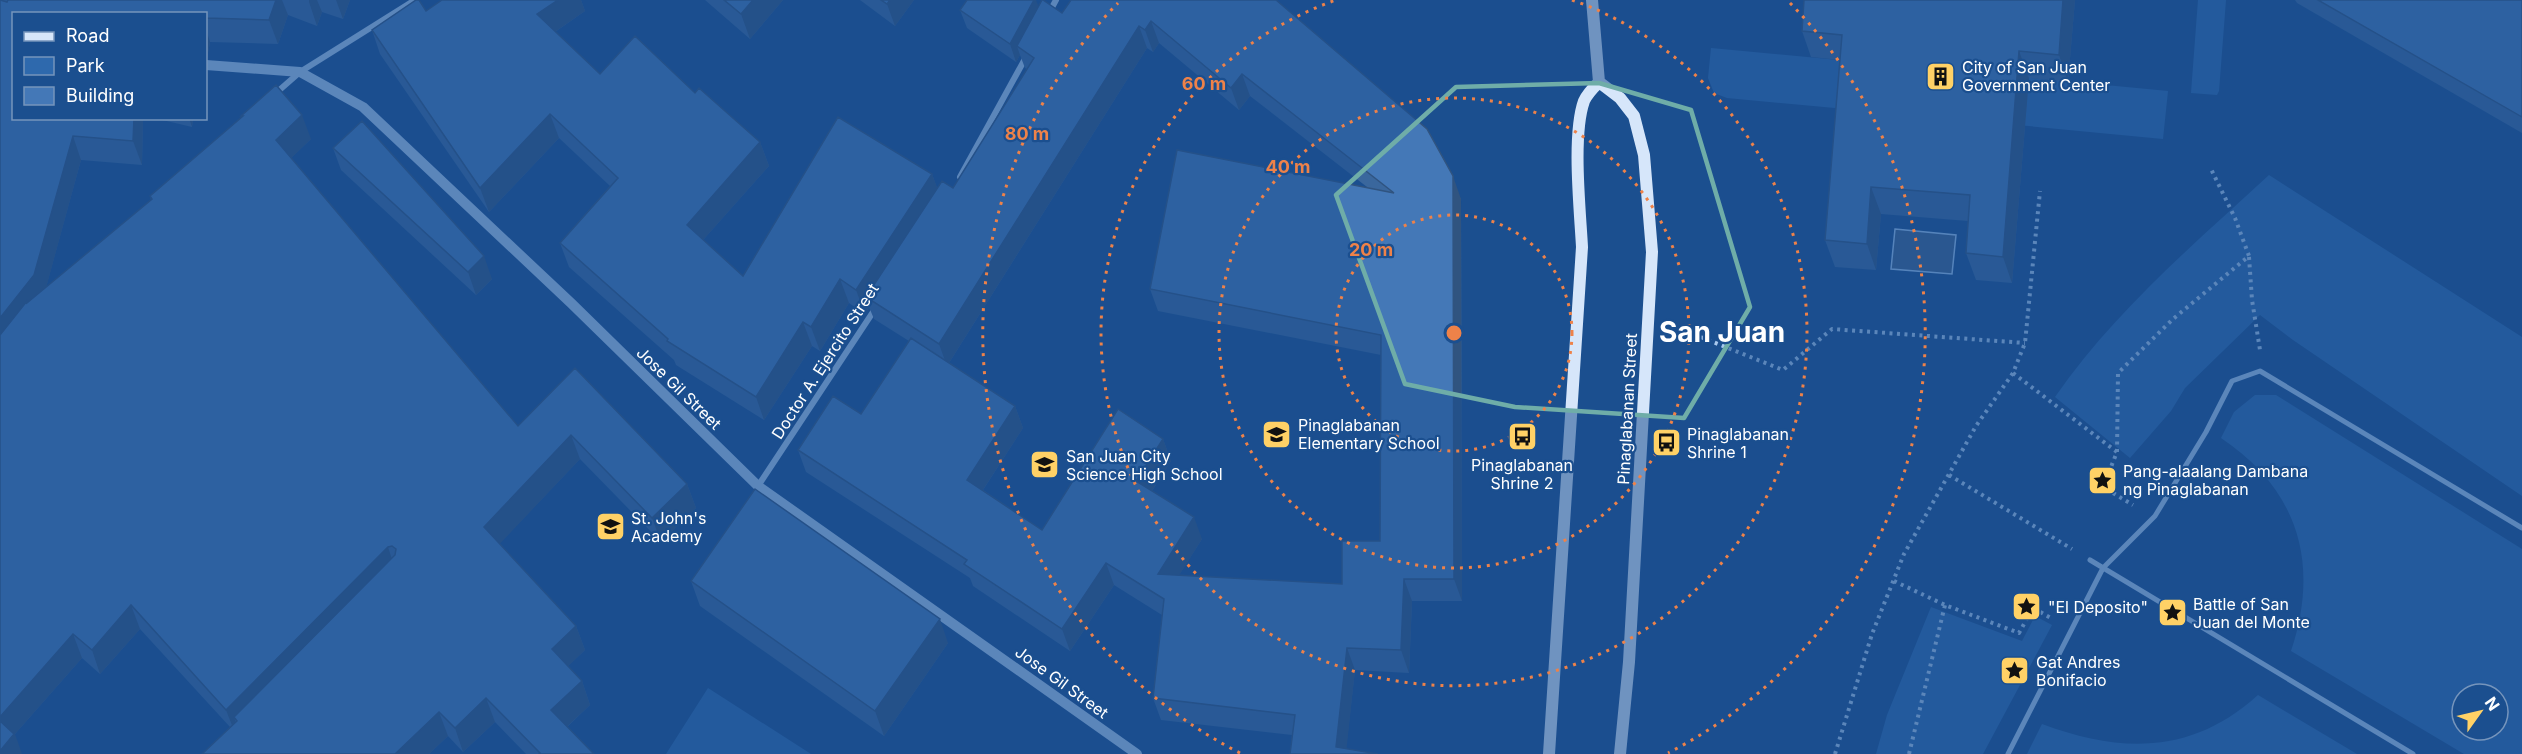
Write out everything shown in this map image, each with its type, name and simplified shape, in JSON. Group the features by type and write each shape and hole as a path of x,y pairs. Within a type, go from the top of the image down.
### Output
{"main road":[{"path":"1550,754 1582,247 1580,120 1585,99 1599,82 1592,0"},
{"name":"Pinaglabanan Street","path":"1599,82 1620,98 1634,116 1644,156 1652,252 1629,662 1620,754"}],"street":[{"path":"274,95 300,72 415,0"},
{"path":"1045,20 1056,0"},
{"path":"957,182 1029,51"},
{"name":"Jose Gil Street","path":"207,65 300,72 363,107 571,303 758,486 1137,754"},
{"name":"Doctor A. Ejercito Street","path":"758,486 881,300"},
{"path":"2008,754 2103,568 2155,516 2206,432 2232,381 2260,371 2522,528"},
{"path":"2090,560 2414,754"}],"path":[{"path":"2211,170 2235,219 2249,256 2252,300 2260,341 2260,371"},
{"path":"1835,754 1872,634 1905,554 1976,426 2013,373 2025,343 2040,190"},
{"path":"2155,516 2103,487 2117,453 2118,373 2173,319 2249,256"},
{"path":"1648,317 1783,370 1832,329 2025,343"},
{"path":"2013,373 2117,453"},
{"path":"1949,475 2058,541"},
{"path":"1894,581 1945,605 2019,633 2033,608 2071,629"},
{"path":"1909,754 1945,605"}],"highlighted area":[{"path":"1599,83 1691,110 1750,307 1684,418 1515,407 1405,384 1336,195 1456,87"}],"green space":[{"path":"2198,0 2226,0 2217,95 2191,93"},
{"path":"1711,48 1892,65 1889,113 1727,98 1714,93 1708,78"},
{"path":"1991,74 2168,91 2163,139 1986,122"},
{"path":"2269,175 2522,337 2522,496 2293,340 2260,315 2185,388 2171,411 2130,458 2055,397 2078,366 2129,308 2183,254"},
{"path":"2255,395 2276,395 2522,549 2522,754 2464,754 2291,651 2300,619 2303,588 2302,559 2296,531 2285,505 2269,481 2248,459 2221,438 2234,412"},
{"path":"1931,607 2022,641 2035,616 2052,625 1983,754 1876,754 1887,715"},
{"path":"708,688 811,754 666,754"},
{"path":"2258,695 2357,754 2027,754 2042,724 2100,740 2128,744 2156,743 2182,738 2208,729"}],"shaded area":[{"path":"1895,229 1956,235 1952,274 1891,269"}],"building":[{"path":"0,0 7,2 8,0 276,0 269,20 207,18 207,12 12,12 12,120 134,120 133,141 73,136 34,275 0,318"},
{"path":"419,0 426,11 442,0 558,0 537,14 600,74 635,36 695,93 699,88 760,142 687,225 743,276 838,117 932,174 856,290 840,279 811,327 803,322 756,397 667,341 668,339 560,243 618,178 550,114 480,188 372,30"},
{"path":"724,0 753,0 741,14"},
{"path":"967,0 1034,0 1010,44 960,10"},
{"path":"1042,0 1062,13 1071,0 1276,0 1427,129 1453,176 1454,579 1404,579 1401,650 1347,648 1336,747 1378,754 1290,754 1295,715 1153,698 1164,599 1106,563 1062,629 964,564 967,560 798,450 833,396 861,414 911,338 1015,406 967,480 1042,530 1118,409 1163,439 1136,481 1194,517 1158,574 1342,584 1342,541 1380,541 1381,335 1150,289 1177,150 1394,193 1242,74 1231,88 1151,21 1145,30 1139,26 939,344 866,297 942,181 953,188 1034,58 1017,46"},
{"path":"1804,0 2063,0 2059,55 2019,51 2003,257 1966,253 1970,195 1871,187 1867,244 1825,240 1842,35 1802,31"},
{"path":"2318,0 2522,0 2522,117"},
{"path":"276,85 302,115 276,140 518,426 575,368 687,484 652,518 571,435 484,527 576,626 552,649 582,681 551,710 594,754 539,754 486,698 455,728 439,712 395,754 202,754 237,721 234,717 395,555 396,549 392,546 388,547 226,710 131,605 92,650 73,634 0,717 0,335 27,301 27,303 152,199 150,196"},
{"path":"362,121 484,256 468,272 333,148"},
{"path":"755,489 940,619 875,711 691,581"},
{"path":"0,721 14,734 0,751"}],"place":[{"name":"City of San Juan Government Center","path":"1941,76"},
{"name":"Pinaglabanan Elementary School","path":"1277,434"},
{"name":"Pinaglabanan Shrine 2","path":"1522,437"},
{"name":"Pinaglabanan Shrine 1","path":"1666,443"},
{"name":"San Juan City Science High School","path":"1045,465"},
{"name":"Pang-alaalang Dambana ng Pinaglabanan","path":"2102,480"},
{"name":"St. John's Academy","path":"610,527"},
{"name":"\"El Deposito\"","path":"2027,607"},
{"name":"Battle of San Juan del Monte","path":"2172,613"},
{"name":"Gat Andres Bonifacio","path":"2015,671"}],"district":[{"name":"San Juan","path":"1722,332"}]}
